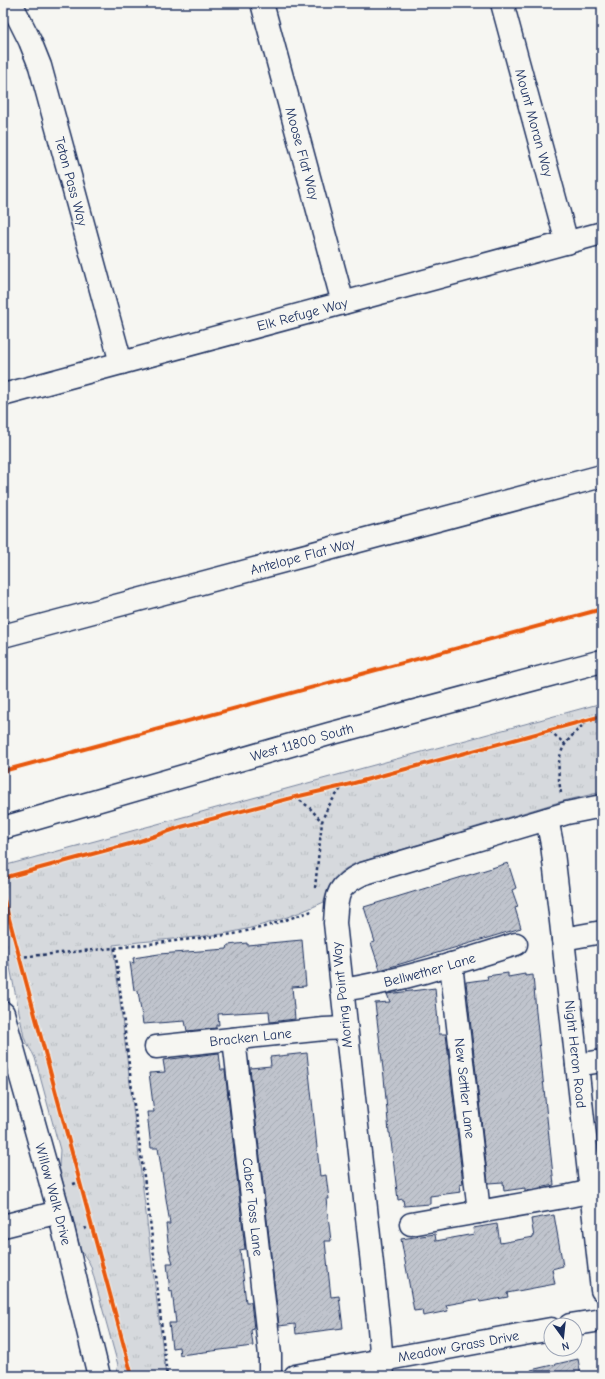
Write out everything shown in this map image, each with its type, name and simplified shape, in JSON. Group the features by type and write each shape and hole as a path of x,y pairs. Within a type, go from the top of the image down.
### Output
{"street":[{"name":"Teton Pass Way","path":"10,3 30,41 40,66 121,363"},
{"name":"Moose Flat Way","path":"262,3 343,304"},
{"name":"Mount Moran Way","path":"502,3 566,243"},
{"name":"Elk Refuge Way","path":"3,395 602,233"},
{"name":"Antelope Flat Way","path":"3,636 602,476"},
{"name":"West 11800 South","path":"3,828 329,734 602,660"},
{"name":"Moring Point Way","path":"383,1368 335,923 336,904 340,889 349,880 362,874 568,813 602,806"},
{"name":"Night Heron Road","path":"547,819 552,844 578,1065 597,1190 602,1290"},
{"path":"563,939 602,932"},
{"name":"Bellwether Lane","path":"342,990 364,986 451,964 516,944"},
{"name":"New Settler Lane","path":"451,964 479,1212"},
{"name":"Willow Walk Drive","path":"3,1013 59,1212 99,1376"},
{"name":"Bracken Lane","path":"156,1047 346,1028"},
{"name":"Caber Toss Lane","path":"234,1039 270,1355 270,1376"},
{"path":"578,1065 602,1061"},
{"path":"412,1224 597,1190"},
{"path":"3,1226 59,1212"},
{"path":"583,1323 602,1320"},
{"name":"Meadow Grass Drive","path":"295,1376 383,1368 543,1331"}],"path":[{"path":"580,722 595,718"},
{"path":"561,793 558,771 559,762 565,744 588,720"},
{"path":"543,733 558,728"},
{"path":"550,730 565,744"},
{"path":"336,787 351,784"},
{"path":"315,888 322,822 330,802 343,786"},
{"path":"287,799 302,795"},
{"path":"295,797 309,808 322,822"},
{"path":"19,957 115,948 234,934 264,927 312,911"},
{"path":"115,948 150,1220 167,1376"},
{"path":"17,950 21,965"},
{"path":"78,1175 82,1190"},
{"path":"90,1219 94,1234"}],"green space":[{"path":"602,703 602,792 559,802 354,864 342,871 334,879 328,889 324,902 274,921 248,929 222,934 113,945 166,1376 115,1376 118,1365 91,1267 81,1251 59,1167 60,1150 35,1058 24,1037 10,967 3,942 3,866"}],"building":[{"path":"508,863 516,888 512,890 518,907 515,908 521,928 380,970 371,943 375,942 364,907"},
{"path":"302,940 306,986 292,987 295,1019 270,1022 269,1011 218,1014 219,1025 216,1025 216,1028 187,1031 185,1021 143,1024 138,991 134,990 130,962 134,963 133,958 159,954 227,949 228,945 247,943 247,945"},
{"path":"508,973 508,977 525,974 525,976 533,975 554,1185 525,1191 525,1188 504,1191 503,1182 488,1183 466,982 488,979 487,976"},
{"path":"435,988 439,1034 446,1034 463,1184 460,1185 461,1192 430,1196 430,1204 404,1206 403,1199 398,1200 375,1003 390,1002 387,994"},
{"path":"219,1053 221,1070 225,1070 245,1249 240,1250 246,1302 251,1302 254,1329 251,1330 253,1346 180,1355 179,1347 172,1348 169,1323 176,1323 172,1291 170,1292 167,1263 173,1263 169,1250 166,1224 170,1224 158,1148 151,1148 147,1112 154,1112 149,1073 165,1072 163,1060"},
{"path":"307,1053 320,1176 326,1175 329,1199 326,1199 331,1241 325,1241 331,1297 339,1296 343,1328 296,1334 295,1324 279,1326 250,1068 271,1066 270,1057"},
{"path":"554,1215 563,1266 552,1269 555,1284 507,1293 508,1297 480,1302 479,1299 446,1305 448,1311 423,1316 422,1310 414,1311 401,1239 435,1234 436,1241 474,1234 473,1228 497,1224 500,1243 534,1237 531,1219"},
{"path":"578,1359 581,1376 531,1376 531,1370"}],"cycle path":[{"path":"3,771 602,609"},
{"path":"3,878 137,842 181,827 343,786 602,716"},
{"path":"3,896 132,1376"}]}
